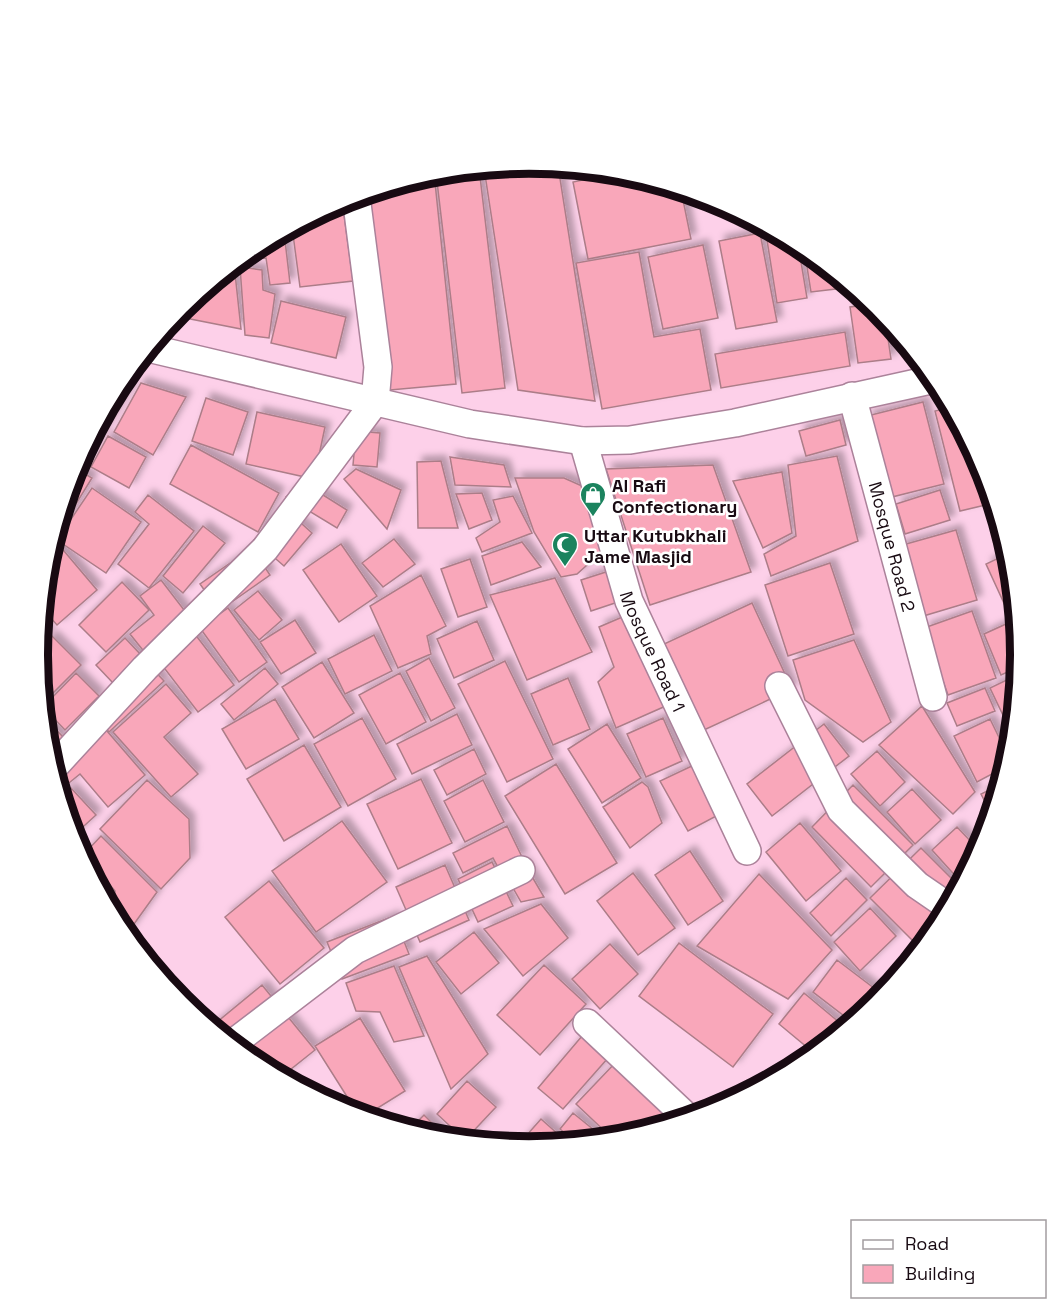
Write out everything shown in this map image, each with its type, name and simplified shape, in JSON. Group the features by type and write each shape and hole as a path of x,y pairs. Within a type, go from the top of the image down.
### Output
{"street":[{"path":"60,761 145,668 265,549 375,402 378,367 357,206"},
{"path":"157,350 470,424 583,441 630,441 723,425 924,381"},
{"name":"Mosque Road 2","path":"852,396 933,698"},
{"name":"Mosque Road 1","path":"583,441 629,601 747,851"},
{"path":"779,686 841,810 917,885 942,902"},
{"path":"239,1039 355,950 521,870"},
{"path":"587,1023 681,1111"}],"building":[{"path":"559,175 595,401 518,390 485,176"},
{"path":"480,177 505,388 462,393 437,183"},
{"path":"592,178 653,190 683,200 691,239 588,259 573,182"},
{"path":"435,183 456,384 390,390 365,203"},
{"path":"344,212 353,281 300,287 293,236"},
{"path":"760,233 777,322 736,329 719,241"},
{"path":"772,239 800,258 807,298 777,303 767,240"},
{"path":"285,241 290,283 270,285 266,258 257,259"},
{"path":"703,245 718,318 663,329 648,257"},
{"path":"639,252 654,337 700,329 711,390 602,409 576,263"},
{"path":"806,262 841,288 811,292"},
{"path":"244,268 262,270 263,290 275,294 269,338 245,335 240,270"},
{"path":"235,274 241,329 186,318"},
{"path":"281,301 346,317 336,358 271,343"},
{"path":"859,306 887,334 891,359 858,363 850,307"},
{"path":"845,332 850,366 721,388 715,354"},
{"path":"141,383 186,397 153,455 114,432"},
{"path":"130,387 106,427 112,414"},
{"path":"206,398 248,412 233,455 192,441"},
{"path":"923,402 944,484 888,498 867,416"},
{"path":"942,409 946,415 973,471 986,505 960,511 935,411"},
{"path":"257,412 325,427 314,479 246,464"},
{"path":"840,420 846,445 806,456 799,431"},
{"path":"356,431 380,433 377,467 353,465"},
{"path":"108,436 146,457 129,488 91,467"},
{"path":"191,445 279,493 258,532 170,484"},
{"path":"837,456 858,541 771,576 764,554 796,536 788,465"},
{"path":"450,457 504,465 511,487 455,485"},
{"path":"441,461 458,528 418,528 417,462"},
{"path":"713,465 751,572 650,605 606,469"},
{"path":"356,469 401,490 387,529 344,479"},
{"path":"782,472 792,533 763,548 733,481"},
{"path":"84,473 92,478 69,515"},
{"path":"515,478 564,478 591,490 606,548 577,574 561,577 534,532"},
{"path":"304,483 347,510 337,528 286,497"},
{"path":"92,488 141,522 106,573 61,543 65,528"},
{"path":"940,490 950,520 905,534 896,504"},
{"path":"482,493 492,520 469,529 456,494"},
{"path":"148,495 194,531 149,588 118,564 149,524 135,512"},
{"path":"513,496 532,533 482,552 476,538 500,522 493,500"},
{"path":"282,506 312,533 284,566 254,540"},
{"path":"203,526 225,543 183,593 163,576"},
{"path":"956,530 977,600 920,617 899,546"},
{"path":"394,539 415,564 383,587 362,563"},
{"path":"522,542 541,567 491,585 482,556"},
{"path":"341,544 377,596 339,622 303,570"},
{"path":"60,547 97,590 57,625 50,617"},
{"path":"252,548 270,575 219,611 200,584"},
{"path":"1000,557 1008,612 986,564"},
{"path":"470,559 487,607 458,617 441,569"},
{"path":"830,563 854,634 788,656 765,585"},
{"path":"606,572 618,602 591,611 581,580"},
{"path":"421,575 446,626 427,636 431,654 398,668 370,606"},
{"path":"555,578 592,652 527,680 490,595"},
{"path":"161,580 191,619 146,654 130,634 154,615 140,596"},
{"path":"122,582 149,610 106,652 79,625"},
{"path":"258,591 282,620 259,640 234,610"},
{"path":"752,603 792,689 704,730 664,644"},
{"path":"228,608 267,662 239,682 200,628"},
{"path":"972,611 996,678 948,695 924,628"},
{"path":"627,615 668,705 616,728 598,682 614,667 599,627"},
{"path":"295,620 316,653 281,674 260,642"},
{"path":"477,621 494,660 454,678 437,639"},
{"path":"1009,623 1009,671 1001,675 984,634"},
{"path":"191,629 234,685 198,712 155,656"},
{"path":"374,635 392,671 345,694 328,659"},
{"path":"52,636 81,665 50,696 48,655 48,640"},
{"path":"125,638 142,656 113,683 96,665"},
{"path":"854,640 891,722 863,742 805,700 793,660"},
{"path":"429,658 455,708 431,721 406,671"},
{"path":"145,661 164,681 109,732 90,711"},
{"path":"505,661 553,759 507,782 458,684"},
{"path":"322,662 354,713 314,738 282,687"},
{"path":"265,668 278,684 234,720 221,704"},
{"path":"76,673 99,696 65,730 52,716 50,700"},
{"path":"400,673 426,722 386,744 359,695"},
{"path":"568,678 590,729 553,745 531,694"},
{"path":"1009,679 1006,721 990,688"},
{"path":"166,684 191,713 164,737 198,774 171,797 113,732"},
{"path":"985,688 995,711 957,726 947,703"},
{"path":"275,699 299,739 246,769 222,729"},
{"path":"922,706 975,792 953,814 879,745"},
{"path":"457,714 472,745 412,774 397,744"},
{"path":"94,716 145,775 108,807 80,774 66,785 57,748"},
{"path":"362,718 396,779 348,806 314,744"},
{"path":"663,718 682,761 646,777 627,734"},
{"path":"990,719 1002,743 996,772 977,782 954,736"},
{"path":"607,724 641,778 602,803 568,749"},
{"path":"824,724 849,756 772,816 747,784"},
{"path":"53,727 63,737 56,743"},
{"path":"304,745 341,807 284,841 247,779"},
{"path":"474,749 486,774 447,795 434,770"},
{"path":"877,751 905,782 880,806 851,774"},
{"path":"556,764 617,863 565,894 505,796"},
{"path":"696,764 722,813 688,831 660,781"},
{"path":"421,779 452,843 398,869 367,804"},
{"path":"147,780 189,819 190,858 161,889 100,829"},
{"path":"483,780 504,822 465,842 444,801"},
{"path":"642,782 648,787 662,823 630,848 603,807"},
{"path":"853,785 913,845 871,887 812,827"},
{"path":"71,788 96,815 81,829 74,810 68,791"},
{"path":"912,789 941,820 915,844 887,812"},
{"path":"991,789 986,804 981,794"},
{"path":"342,821 387,882 316,932 272,871"},
{"path":"800,823 841,871 806,901 766,852"},
{"path":"507,826 522,857 499,869 493,858 463,873 453,853"},
{"path":"957,827 972,842 956,876 932,850"},
{"path":"101,836 157,892 132,927 114,899 115,891 101,875 89,848"},
{"path":"921,848 954,881 915,943 870,898"},
{"path":"690,851 723,901 688,925 655,875"},
{"path":"492,862 513,906 478,922 458,879"},
{"path":"524,863 544,897 521,902 505,874"},
{"path":"445,865 469,920 420,942 396,887"},
{"path":"633,873 675,928 638,955 597,901"},
{"path":"759,874 832,950 788,999 697,946"},
{"path":"846,878 867,900 831,936 810,913"},
{"path":"269,881 324,948 280,984 225,917"},
{"path":"541,904 568,938 523,976 484,929"},
{"path":"870,908 896,936 860,971 834,942"},
{"path":"394,916 409,954 342,979 327,942"},
{"path":"474,932 499,963 461,994 436,962"},
{"path":"679,943 773,1014 733,1067 639,996"},
{"path":"610,944 638,974 600,1009 572,979"},
{"path":"427,956 488,1054 451,1089 399,967"},
{"path":"837,960 875,989 846,1017 813,992"},
{"path":"544,965 586,1004 540,1055 497,1015"},
{"path":"394,966 424,1036 394,1042 380,1012 356,1011 346,983"},
{"path":"262,985 315,1050 288,1072 218,1022"},
{"path":"804,993 839,1022 807,1047 779,1024"},
{"path":"360,1018 405,1091 374,1110 350,1101 315,1046"},
{"path":"582,1036 608,1058 563,1109 538,1088"},
{"path":"616,1062 671,1114 604,1130 576,1104"},
{"path":"467,1081 496,1107 472,1133 454,1130 437,1114"},
{"path":"573,1113 596,1131 566,1134 560,1129"},
{"path":"424,1115 436,1127 435,1127 416,1123"},
{"path":"541,1119 559,1135 529,1136 526,1136"}],"place":[{"name":"Al Rafi Confectionary","path":"593,518"},
{"name":"Uttar Kutubkhali Jame Masjid","path":"565,568"}]}
